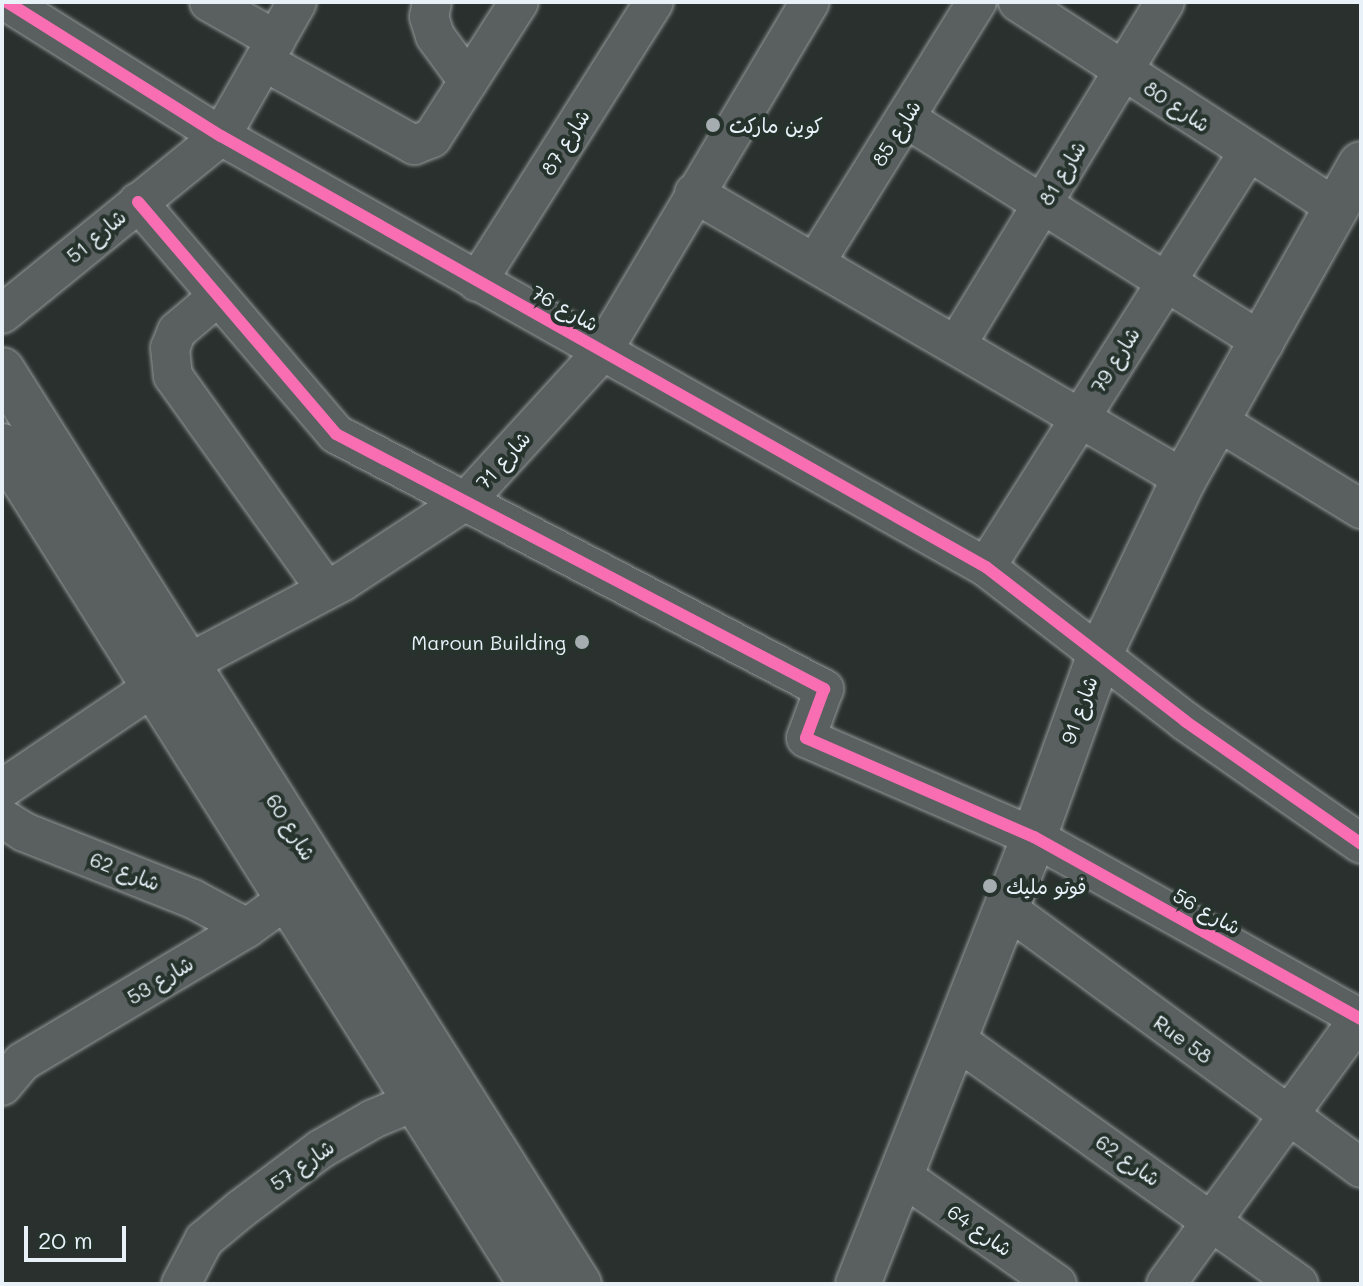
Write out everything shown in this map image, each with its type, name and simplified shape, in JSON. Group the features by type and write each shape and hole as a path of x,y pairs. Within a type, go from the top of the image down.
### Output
{"street":[{"path":"209,2 271,51 414,145 432,138 519,2"},
{"name":"شارع 51","path":"2,314 221,136 297,2"},
{"path":"432,2 429,17 435,36 468,81"},
{"name":"شارع 87","path":"477,282 654,2"},
{"name":"شارع 71","path":"2,789 171,675 326,590 467,500 602,352 810,2"},
{"name":"شارع 85","path":"815,263 977,2"},
{"name":"شارع 80","path":"1018,2 1247,154 1337,208"},
{"name":"شارع 81","path":"957,344 1165,2"},
{"name":"شارع 76","path":"27,7 221,136 986,567 1185,721 1356,830"},
{"path":"905,118 1042,207 1264,343"},
{"name":"شارع 79","path":"986,567 1164,280 1247,154"},
{"name":"شارع 91","path":"858,1284 1034,837 1100,654 1184,479 1264,343 1361,164"},
{"path":"694,193 1184,479"},
{"path":"138,202 216,298 336,434 467,500"},
{"path":"216,298 177,331 170,348 173,376 326,590"},
{"name":"شارع 60","path":"2,370 171,675 434,1093 579,1284"},
{"path":"1219,422 1361,509"},
{"name":"شارع 60","path":"2,446 171,675"},
{"name":"شارع 56","path":"467,500 824,689 806,738 1034,837 1361,1018"},
{"name":"شارع 62","path":"2,818 24,832 180,893 247,928"},
{"name":"شارع 53","path":"2,1086 22,1062 247,928 304,886"},
{"name":"Rue 58","path":"1006,908 1361,1168"},
{"path":"1166,1284 1361,1018"},
{"name":"شارع 62","path":"955,1039 1212,1219 1299,1284"},
{"name":"شارع 60","path":"434,1093 531,1284"},
{"name":"شارع 57","path":"181,1284 204,1240 241,1209 321,1149 434,1093"},
{"name":"شارع 64","path":"902,1176 1057,1284"}],"cycle path":[{"path":"7,2 221,136 986,567 1185,721 1361,844"},
{"path":"138,202 336,434 824,689 806,738 1034,837 1361,1019"}],"place":[{"name":"كوين ماركت","path":"713,125"},
{"name":"Maroun Building","path":"582,642"},
{"name":"فوتو مليك","path":"990,886"}]}
